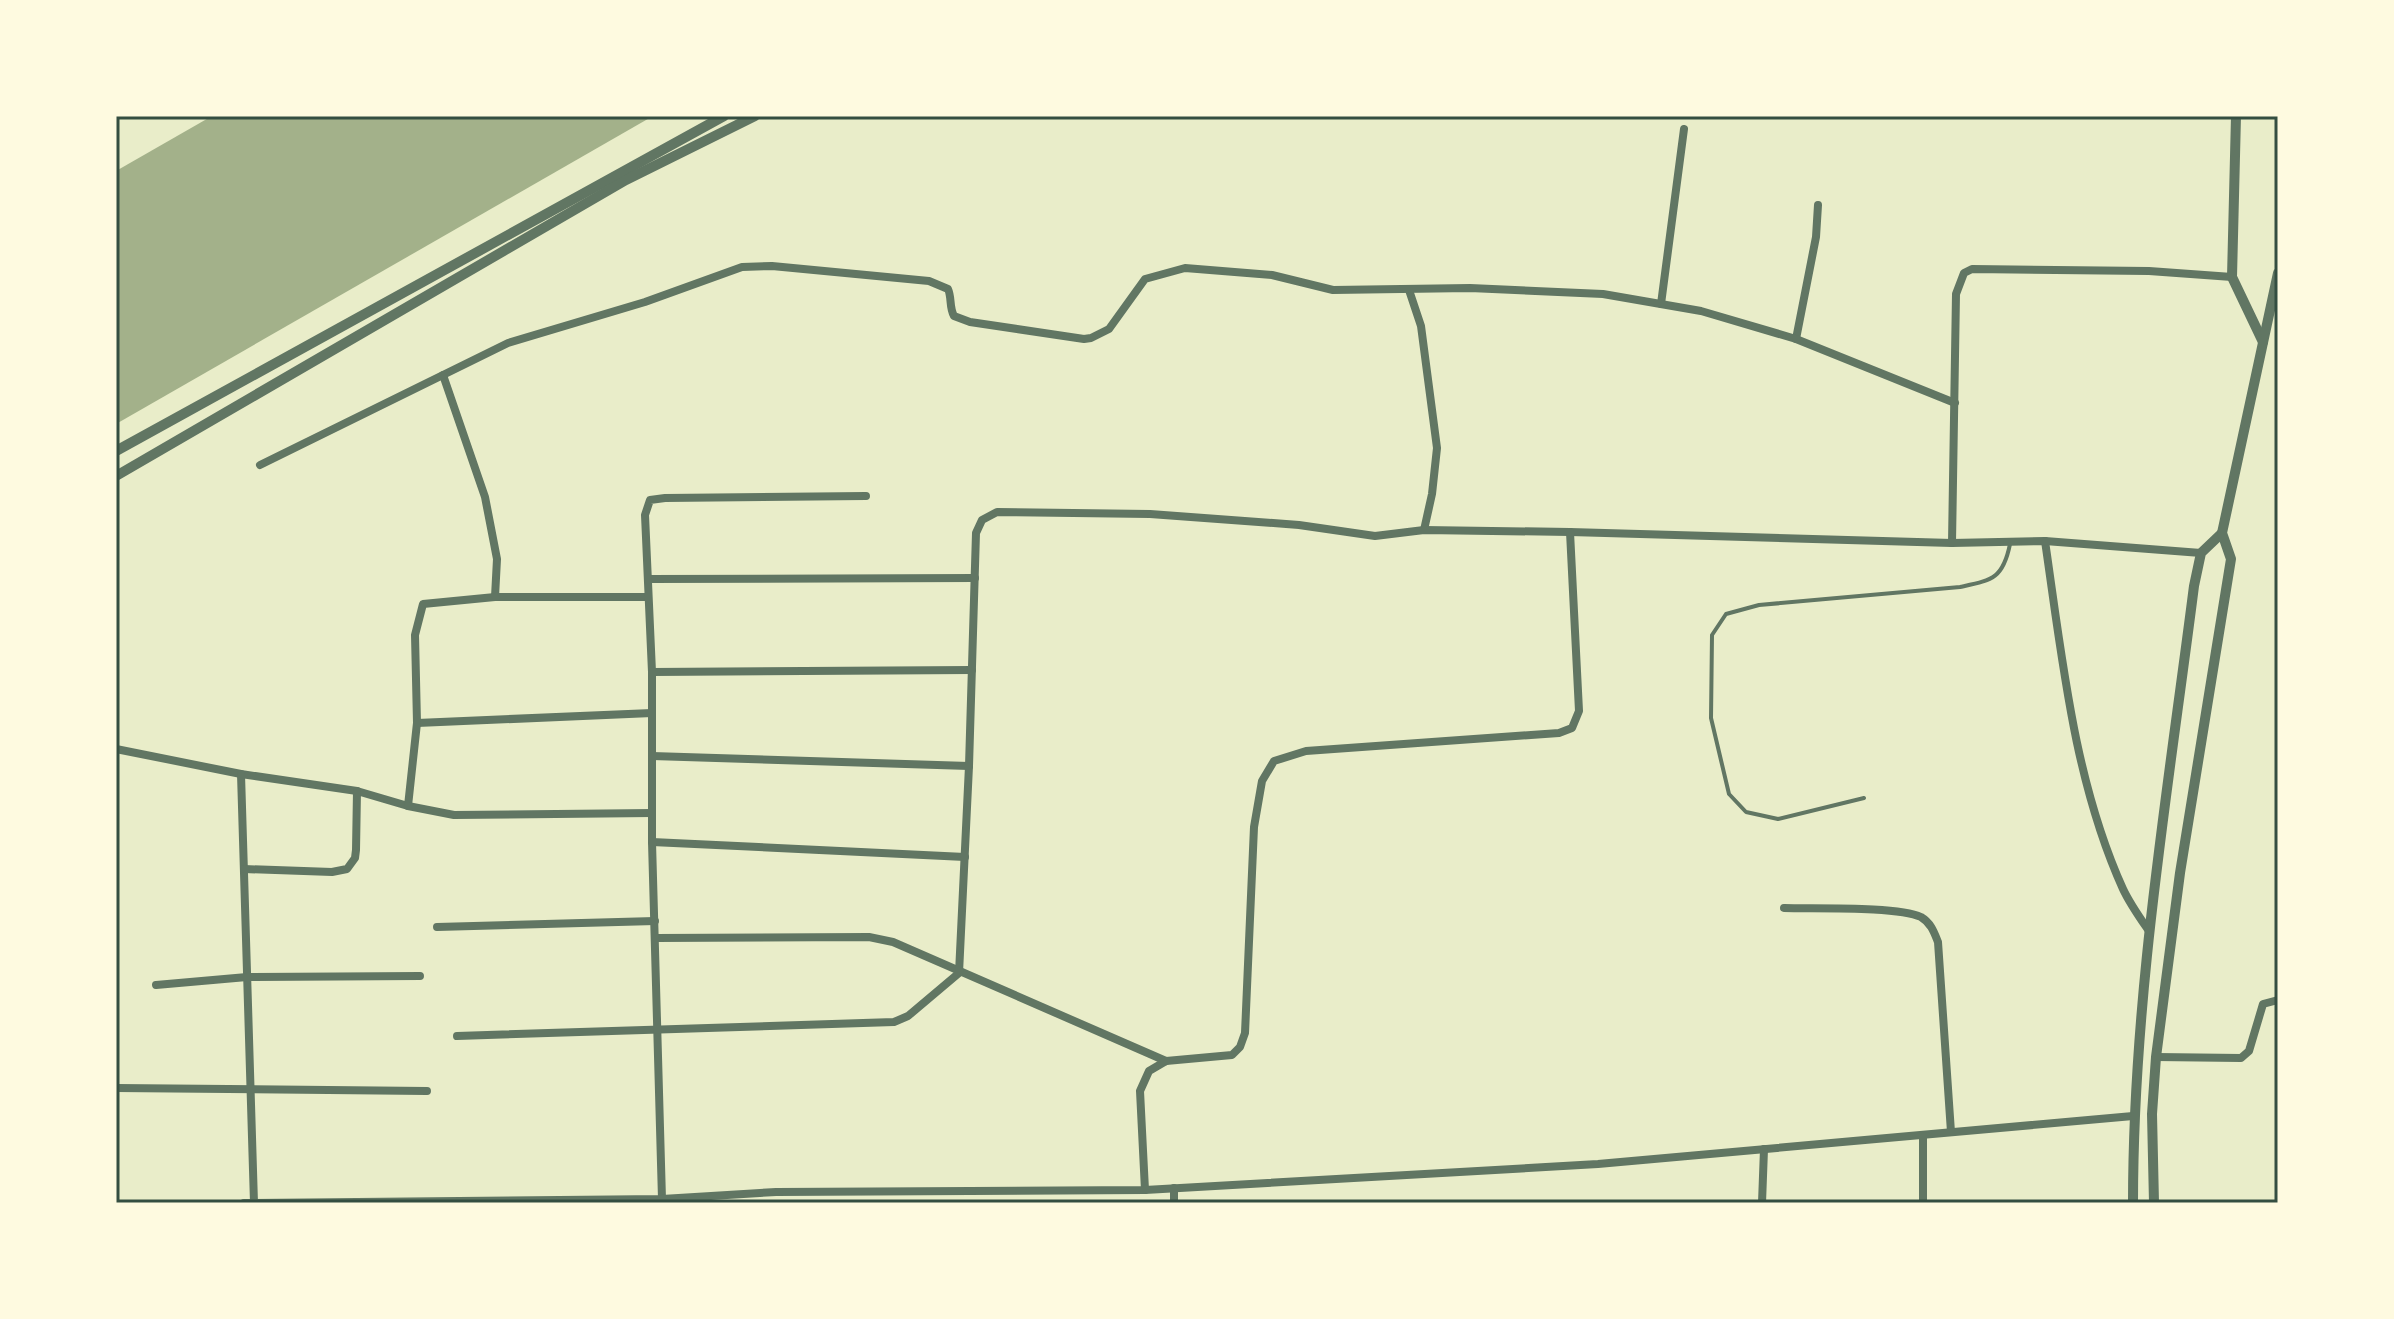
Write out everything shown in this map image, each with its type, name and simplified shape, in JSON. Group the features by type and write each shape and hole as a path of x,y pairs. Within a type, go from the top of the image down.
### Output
{"street":[{"path":"116,451 724,116"},
{"path":"116,476 626,180 755,116"},
{"path":"2236,116 2232,277 2263,342"},
{"path":"1661,304 1684,129"},
{"path":"1796,339 1816,237 1818,205"},
{"path":"260,465 508,343 645,302 742,267 786,267 929,281 948,289 951,294 950,308 954,316 962,319 1084,339 1109,329 1145,279 1185,268 1272,275 1333,290 1470,288 1603,294 1701,311 1796,339 1955,403"},
{"path":"1952,543 1956,294 1964,273 1972,269 2149,271 2232,277"},
{"path":"2154,1203 2152,1114 2156,1057 2180,873 2231,559 2222,533 2278,273"},
{"path":"1409,290 1421,326 1437,448 1424,530"},
{"path":"443,375 485,497 497,559 495,597"},
{"path":"662,1199 652,842 652,672 645,515 650,500 866,496"},
{"path":"457,1036 894,1022 908,1016 959,973 976,533 982,520 997,512 1150,514 1299,525 1375,536 1424,530 1952,543 2045,541 2201,553"},
{"path":"1145,1190 1140,1091 1149,1071 1166,1061 1232,1055 1240,1047 1245,1033 1254,827 1262,781 1274,761 1306,751 1559,733 1572,728 1579,711 1570,532"},
{"path":"2133,1203 2133,1116 2149,931 2194,586 2201,553 2222,533"},
{"path":"2045,541 2066,685 2085,775 2108,852 2125,893 2149,931"},
{"path":"648,579 975,578"},
{"path":"408,806 417,723 415,635 423,604 495,597 648,597"},
{"path":"652,672 972,670"},
{"path":"417,723 652,713"},
{"path":"116,749 241,774 357,791 454,815 652,813"},
{"path":"652,756 969,766"},
{"path":"241,774 254,1203"},
{"path":"244,869 332,872 347,869 355,858 357,791"},
{"path":"652,842 965,857"},
{"path":"1784,908 1899,912 1921,917 1932,926 1938,942 1951,1132"},
{"path":"437,927 655,921"},
{"path":"656,938 869,937 893,942 1166,1061"},
{"path":"156,985 247,977 420,976"},
{"path":"2156,1057 2241,1058 2249,1051 2263,1004 2278,1000"},
{"path":"116,1088 427,1091"},
{"path":"244,1203 647,1201 776,1192 1145,1190 1598,1164 2133,1116"},
{"path":"1923,1135 1923,1203"},
{"path":"1762,1203 1764,1149"},
{"path":"1174,1188 1174,1203"},
{"path":"776,1192 777,1203"}],"lane":[{"path":"1864,798 1778,819 1746,812 1737,803 1729,794 1711,718 1712,635 1726,614 1759,605 1960,587 1990,581 2001,571 2010,542"}],"shaded area":[{"path":"212,116 653,116 116,424 116,171"}]}
